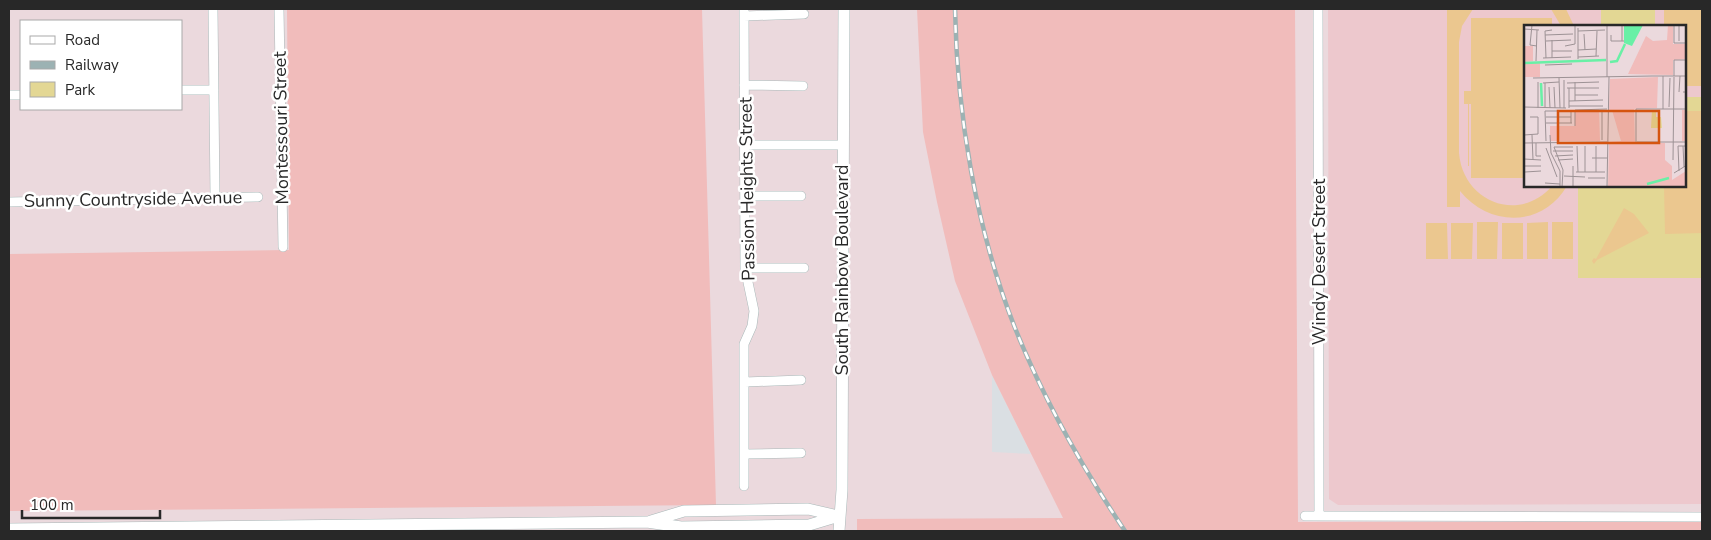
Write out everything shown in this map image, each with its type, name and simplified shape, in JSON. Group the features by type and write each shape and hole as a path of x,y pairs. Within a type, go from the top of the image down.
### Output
{"street":[{"path":"213,9 216,198"},
{"name":"Montessouri Street","path":"279,9 282,247"},
{"name":"South Rainbow Boulevard","path":"839,531 842,480 844,9"},
{"name":"Windy Desert Street","path":"1318,9 1319,516"},
{"path":"744,12 804,14"},
{"name":"Passion Heights Street","path":"744,12 745,268 754,310 752,326 744,344 744,486"},
{"path":"744,84 803,86"},
{"path":"182,90 214,90"},
{"path":"744,145 843,145"},
{"name":"Sunny Countryside Avenue","path":"9,202 258,196"},
{"path":"745,196 801,196"},
{"path":"745,268 804,268"},
{"path":"744,382 801,380"},
{"path":"745,454 801,453"},
{"path":"647,522 684,511 808,509 839,516"},
{"path":"9,529 551,528 647,522 681,527 809,525 839,516"},
{"path":"1305,516 1702,517"}],"shaded area":[{"path":"1328,9 1702,9 1702,504 1338,505 1329,499"},
{"path":"1447,9 1473,9 1462,26 1459,42 1459,153 1463,170 1471,184 1481,195 1495,202 1509,205 1524,204 1539,198 1550,188 1565,188 1556,200 1544,210 1530,216 1515,218 1485,211 1472,203 1460,191 1460,207 1447,207"},
{"path":"1551,9 1566,9 1574,25 1560,25"},
{"path":"1664,9 1702,9 1702,86 1686,86 1686,25 1664,25"},
{"path":"1471,18 1552,18 1552,25 1524,25 1524,178 1471,178 1471,104 1469,104 1468,166 1468,104 1464,104 1464,91 1471,91"},
{"path":"1686,111 1702,111 1702,233 1665,234 1664,188 1686,188"},
{"path":"1624,208 1634,214 1649,233 1597,260 1594,264 1592,261 1594,258 1596,259"},
{"path":"1477,222 1498,222 1497,259 1477,259"},
{"path":"1548,222 1548,259 1527,259 1527,223"},
{"path":"1552,222 1573,222 1573,259 1552,259"},
{"path":"1426,223 1447,223 1448,259 1426,259"},
{"path":"1451,223 1473,223 1472,259 1451,259"},
{"path":"1502,223 1523,223 1523,259 1502,259"},
{"path":"992,375 1031,454 992,452"}],"green space":[{"path":"1601,9 1655,9 1655,25 1601,25"},
{"path":"1686,97 1702,97 1702,278 1578,278 1578,188 1686,188"}],"sand":[{"path":"287,9 702,9 716,505 9,511 9,254 289,250"},
{"path":"917,9 1295,9 1298,522 1702,522 1702,531 857,531 857,519 1063,518 992,375 955,281 923,132"}],"railway":[{"path":"955,9 960,90 971,171 979,212 1001,290 1026,355 1051,407 1079,458 1125,531"}]}
